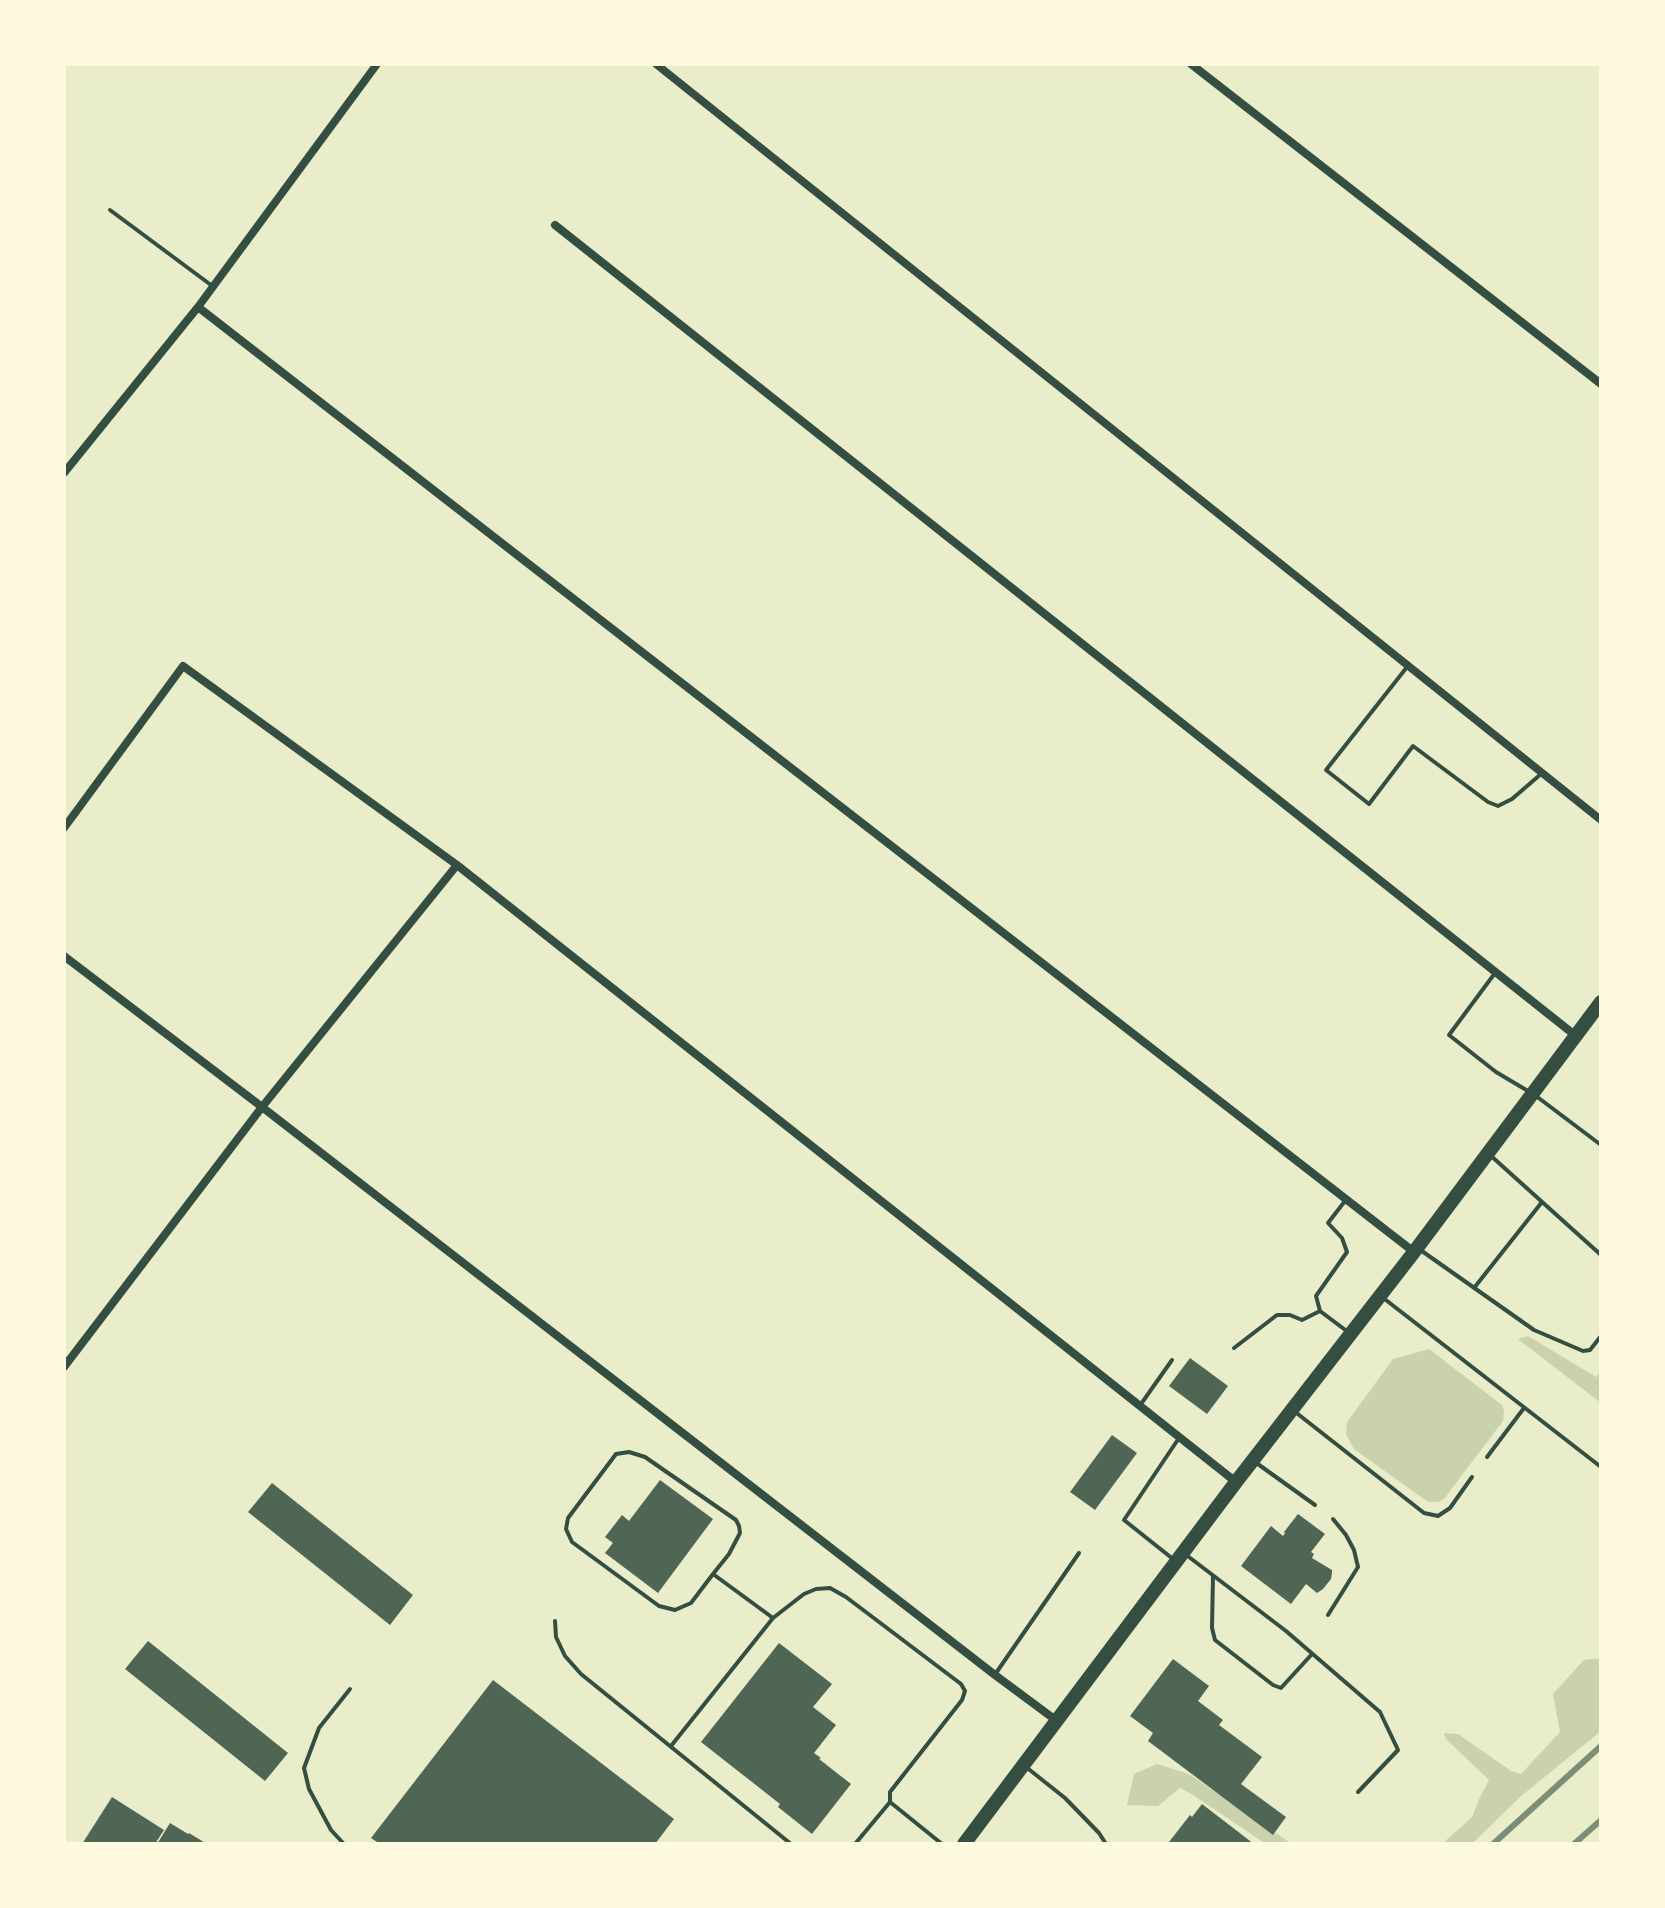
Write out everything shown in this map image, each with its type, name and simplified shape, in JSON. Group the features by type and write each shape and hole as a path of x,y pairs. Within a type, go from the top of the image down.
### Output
{"main road":[{"path":"964,1844 1601,1002"}],"street":[{"path":"64,473 198,307 377,64"},
{"path":"656,64 1408,667 1600,816"},
{"path":"1191,64 1601,384"},
{"path":"555,225 1576,1036"},
{"path":"198,307 1416,1250"},
{"path":"64,828 183,666 457,865 1236,1482"},
{"path":"64,1367 262,1107 457,865"},
{"path":"64,956 1057,1721"}],"lane":[{"path":"110,210 213,286"},
{"path":"1408,667 1326,770 1369,804 1413,746 1488,802 1498,806 1512,799 1542,773"},
{"path":"1496,972 1449,1035 1496,1072 1533,1094 1601,1145"},
{"path":"1488,1153 1601,1255"},
{"path":"1347,1199 1328,1223 1342,1238 1347,1252 1316,1296 1320,1311 1350,1334"},
{"path":"1474,1288 1542,1202"},
{"path":"1416,1250 1534,1330 1583,1351 1590,1350 1601,1336"},
{"path":"1380,1296 1601,1467"},
{"path":"1234,1348 1277,1315 1290,1315 1302,1320 1320,1311"},
{"path":"1140,1406 1172,1360"},
{"path":"1487,1457 1524,1408"},
{"path":"1292,1409 1424,1513 1438,1516 1450,1508 1472,1477"},
{"path":"1179,1438 1124,1520 1213,1576 1286,1631 1380,1712 1398,1750 1358,1792"},
{"path":"629,1452 645,1457 736,1520 740,1533 713,1574 691,1603 675,1610 659,1606 572,1542 566,1529 568,1518 616,1454 629,1452"},
{"path":"1253,1461 1315,1505"},
{"path":"1328,1615 1358,1567 1354,1550 1333,1519"},
{"path":"995,1675 1079,1553"},
{"path":"713,1574 773,1618"},
{"path":"1213,1576 1212,1628 1215,1640 1226,1649 1281,1688 1312,1654"},
{"path":"671,1746 773,1618 804,1594 830,1588 961,1684 965,1691 962,1700 890,1792 890,1802 855,1844"},
{"path":"555,1621 556,1637 565,1656 581,1674 791,1844"},
{"path":"344,1844 331,1830 309,1789 304,1768 319,1728 350,1689"},
{"path":"1024,1765 1065,1798 1106,1844"},
{"path":"890,1802 942,1844"}],"green space":[{"path":"1528,1336 1596,1377 1601,1371 1601,1403 1518,1339"},
{"path":"1429,1349 1502,1405 1504,1411 1503,1421 1444,1499 1438,1502 1428,1502 1354,1449 1346,1434 1347,1422 1393,1359"},
{"path":"1601,1658 1601,1731 1520,1797 1472,1844 1442,1844 1472,1817 1489,1780 1446,1739 1444,1733 1458,1734 1511,1771 1521,1774 1560,1732 1553,1694 1584,1660"},
{"path":"1157,1764 1189,1774 1292,1844 1266,1844 1180,1788 1158,1806 1127,1805 1134,1774"}],"building":[{"path":"1190,1358 1228,1386 1207,1414 1169,1386"},
{"path":"1112,1435 1137,1453 1095,1510 1070,1492"},
{"path":"660,1480 713,1519 658,1593 605,1553 613,1543 605,1537 622,1515 629,1521"},
{"path":"272,1483 413,1595 390,1625 248,1512"},
{"path":"1298,1514 1325,1534 1311,1552 1314,1554 1312,1558 1332,1573 1323,1589 1317,1593 1306,1584 1291,1604 1241,1566 1271,1526 1283,1536"},
{"path":"148,1641 288,1753 265,1781 125,1669"},
{"path":"779,1643 832,1684 813,1707 836,1725 814,1753 851,1784 812,1834 778,1807 780,1804 701,1742"},
{"path":"1173,1659 1209,1686 1198,1701 1223,1720 1219,1725 1262,1757 1241,1784 1286,1817 1273,1835 1148,1741 1153,1733 1130,1716"},
{"path":"493,1680 674,1819 655,1844 380,1844 371,1838"},
{"path":"112,1797 164,1830 155,1844 82,1844"},
{"path":"1202,1804 1254,1844 1169,1842"},
{"path":"170,1823 189,1833 207,1844 157,1844"}],"railway":[{"path":"1493,1844 1601,1746"},
{"path":"1574,1844 1601,1820"}]}
